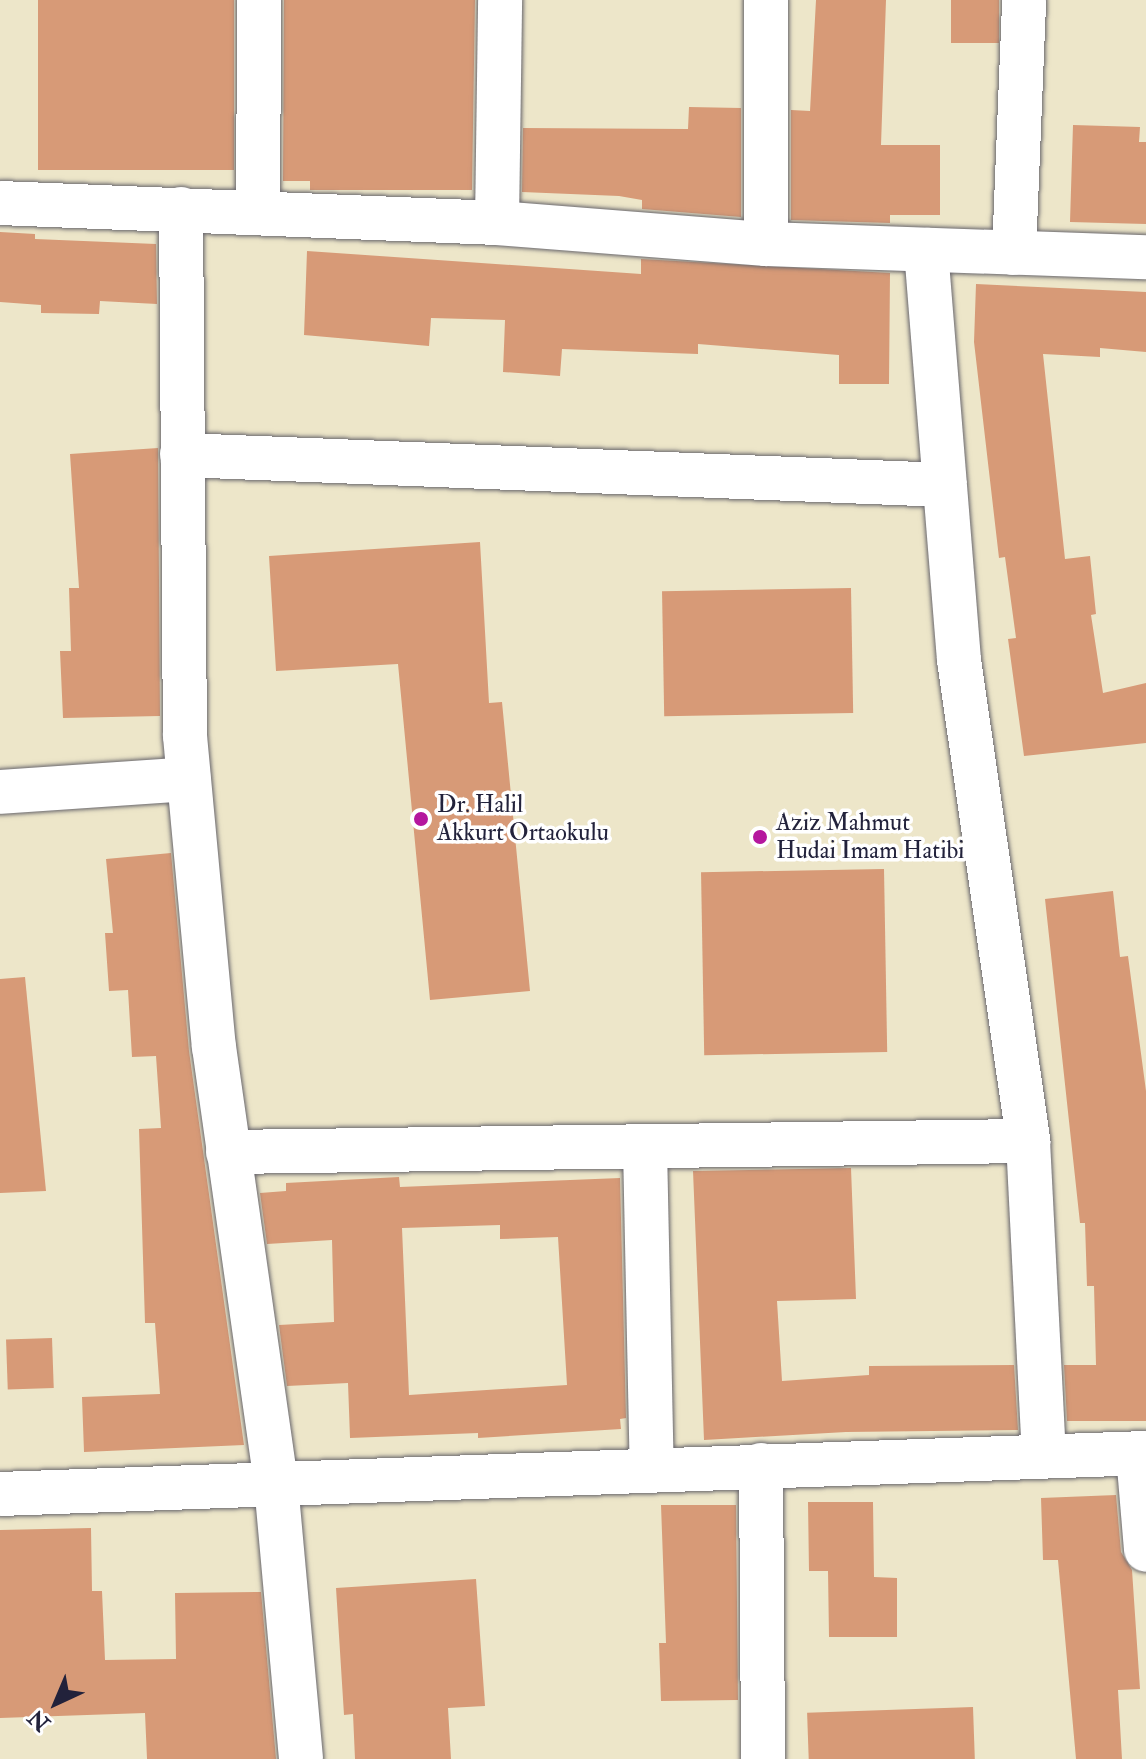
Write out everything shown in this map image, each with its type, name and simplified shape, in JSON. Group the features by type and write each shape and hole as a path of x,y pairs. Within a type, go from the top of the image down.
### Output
{"street":[{"path":"258,213 259,0"},
{"path":"497,223 500,0"},
{"path":"766,0 766,244"},
{"path":"1014,253 1024,0"},
{"path":"0,203 497,223 766,244 1146,257"},
{"path":"181,209 182,455 189,779 228,1152 276,1484 301,1759"},
{"path":"926,250 959,660 1028,1141 1044,1456"},
{"path":"182,455 944,485"},
{"path":"0,792 189,779"},
{"path":"228,1152 1028,1141"},
{"path":"645,1147 652,1469"},
{"path":"0,1494 1142,1453 1146,1550"},
{"path":"761,1465 763,1759"}],"building":[{"path":"38,0 234,0 234,170 38,170"},
{"path":"284,0 475,0 472,190 310,190 310,181 283,181"},
{"path":"816,0 886,0 881,145 940,145 940,215 890,215 890,223 791,220 791,110 810,111"},
{"path":"951,0 999,0 999,43 951,43"},
{"path":"689,107 741,108 741,217 642,209 642,200 619,196 522,192 523,128 688,129"},
{"path":"1073,125 1140,127 1139,142 1146,142 1146,224 1070,222"},
{"path":"0,232 35,234 35,239 156,244 157,304 100,301 99,314 41,313 41,305 0,302"},
{"path":"307,251 641,274 641,259 890,273 889,384 839,384 839,355 698,344 698,354 562,349 560,376 503,372 505,320 431,318 429,346 304,335"},
{"path":"976,284 1146,292 1146,352 1100,348 1100,357 1043,354 1065,559 1090,556 1096,614 1091,615 1103,693 1146,683 1146,743 1024,756 1008,639 1016,638 1005,557 999,558 974,342"},
{"path":"158,448 160,716 63,718 60,651 71,651 69,588 79,588 70,454"},
{"path":"480,542 489,703 502,702 530,991 430,1000 398,664 276,671 269,556"},
{"path":"851,588 853,713 664,716 662,591"},
{"path":"171,853 189,1051 244,1445 84,1452 82,1397 160,1394 155,1323 145,1323 139,1129 161,1128 156,1056 132,1057 128,990 109,991 105,933 113,933 106,859"},
{"path":"884,869 887,1052 704,1055 701,872"},
{"path":"1113,891 1120,957 1128,956 1146,1091 1146,1421 1067,1421 1064,1365 1096,1365 1094,1286 1087,1286 1085,1223 1080,1223 1045,899"},
{"path":"25,977 46,1191 0,1193 0,979"},
{"path":"851,1168 856,1299 777,1301 782,1381 869,1375 869,1366 1014,1365 1018,1430 846,1432 704,1440 693,1171"},
{"path":"399,1177 400,1187 620,1178 626,1418 620,1419 621,1429 478,1438 478,1433 350,1438 348,1383 287,1386 279,1325 334,1322 332,1240 267,1244 260,1193 286,1191 286,1183","holes":["500,1225 500,1239 558,1237 567,1385 409,1395 402,1228"]},
{"path":"52,1338 54,1388 8,1390 6,1340"},
{"path":"1116,1495 1121,1552 1132,1570 1140,1689 1118,1690 1122,1759 1076,1759 1058,1560 1043,1560 1041,1498"},
{"path":"808,1502 873,1502 874,1577 897,1578 897,1637 829,1637 828,1571 809,1571"},
{"path":"661,1505 736,1505 738,1700 661,1701 659,1643 666,1643"},
{"path":"91,1528 92,1591 102,1591 105,1660 176,1659 175,1593 261,1592 276,1759 147,1759 145,1713 0,1718 0,1530"},
{"path":"476,1579 485,1706 448,1708 451,1759 355,1759 353,1714 344,1715 336,1588"},
{"path":"973,1707 975,1759 809,1759 807,1713"}],"place":[{"name":"Dr. Halil Akkurt Ortaokulu","path":"421,819"},
{"name":"Aziz Mahmut Hudai Imam Hatibi","path":"760,837"}]}
